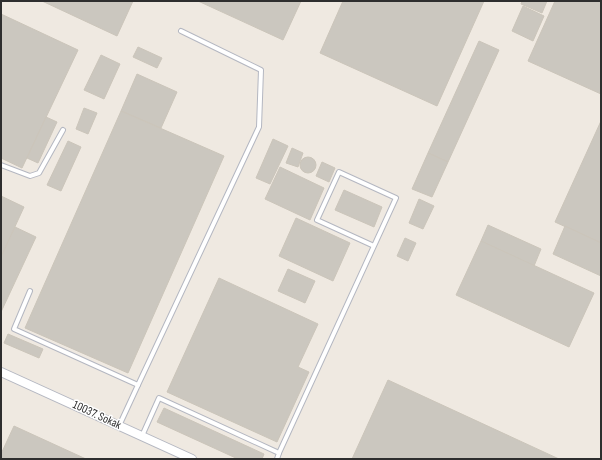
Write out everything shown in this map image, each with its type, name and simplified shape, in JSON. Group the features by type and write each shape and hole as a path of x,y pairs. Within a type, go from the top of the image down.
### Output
{"street":[{"name":"10037. Sokak","path":"1,372 192,459"}],"lane":[{"path":"119,426 259,127 261,70 181,31"},
{"path":"1,165 30,176 39,173 63,130"},
{"path":"277,459 396,198 339,172 317,220 374,246"},
{"path":"30,291 14,329 138,385"},
{"path":"142,436 159,398 279,453"}],"building":[{"path":"42,1 133,1 117,36"},
{"path":"198,1 301,1 283,40"},
{"path":"343,1 484,1 437,106 320,53"},
{"path":"522,1 547,1 542,13 521,4"},
{"path":"555,1 601,1 601,94 528,61"},
{"path":"523,6 544,16 533,41 512,31"},
{"path":"1,14 78,50 22,168 1,158"},
{"path":"479,41 499,50 448,162 428,153"},
{"path":"138,47 162,58 157,68 133,57"},
{"path":"101,55 120,64 104,99 84,90"},
{"path":"137,74 177,92 161,128 121,111"},
{"path":"84,108 97,113 88,134 76,129"},
{"path":"121,111 224,156 128,373 25,328"},
{"path":"46,117 57,122 38,163 27,158"},
{"path":"601,121 601,243 555,222"},
{"path":"273,139 288,146 270,184 256,178"},
{"path":"68,141 81,147 61,191 47,185"},
{"path":"292,148 303,153 298,167 286,163"},
{"path":"428,153 448,162 432,197 412,189"},
{"path":"308,157 315,162 316,165 311,172 308,173 301,168 300,165 305,158"},
{"path":"322,162 335,168 329,182 316,176"},
{"path":"280,167 324,188 310,220 265,199"},
{"path":"344,190 382,207 374,227 335,210"},
{"path":"1,196 24,207 1,257"},
{"path":"419,199 434,206 423,229 409,223"},
{"path":"296,218 350,243 333,281 279,256"},
{"path":"488,225 541,249 534,266 481,241"},
{"path":"565,226 601,243 601,276 553,254"},
{"path":"15,227 36,237 1,312 1,257"},
{"path":"405,238 416,243 408,261 397,256"},
{"path":"481,241 594,293 569,347 456,295"},
{"path":"288,269 315,281 305,303 278,291"},
{"path":"219,278 318,324 298,367 309,372 277,442 167,392"},
{"path":"8,334 43,349 39,358 4,343"},
{"path":"388,380 559,459 352,459"},
{"path":"164,408 264,454 262,459 238,459 157,422"},
{"path":"14,426 86,459 1,459 1,454"}]}
